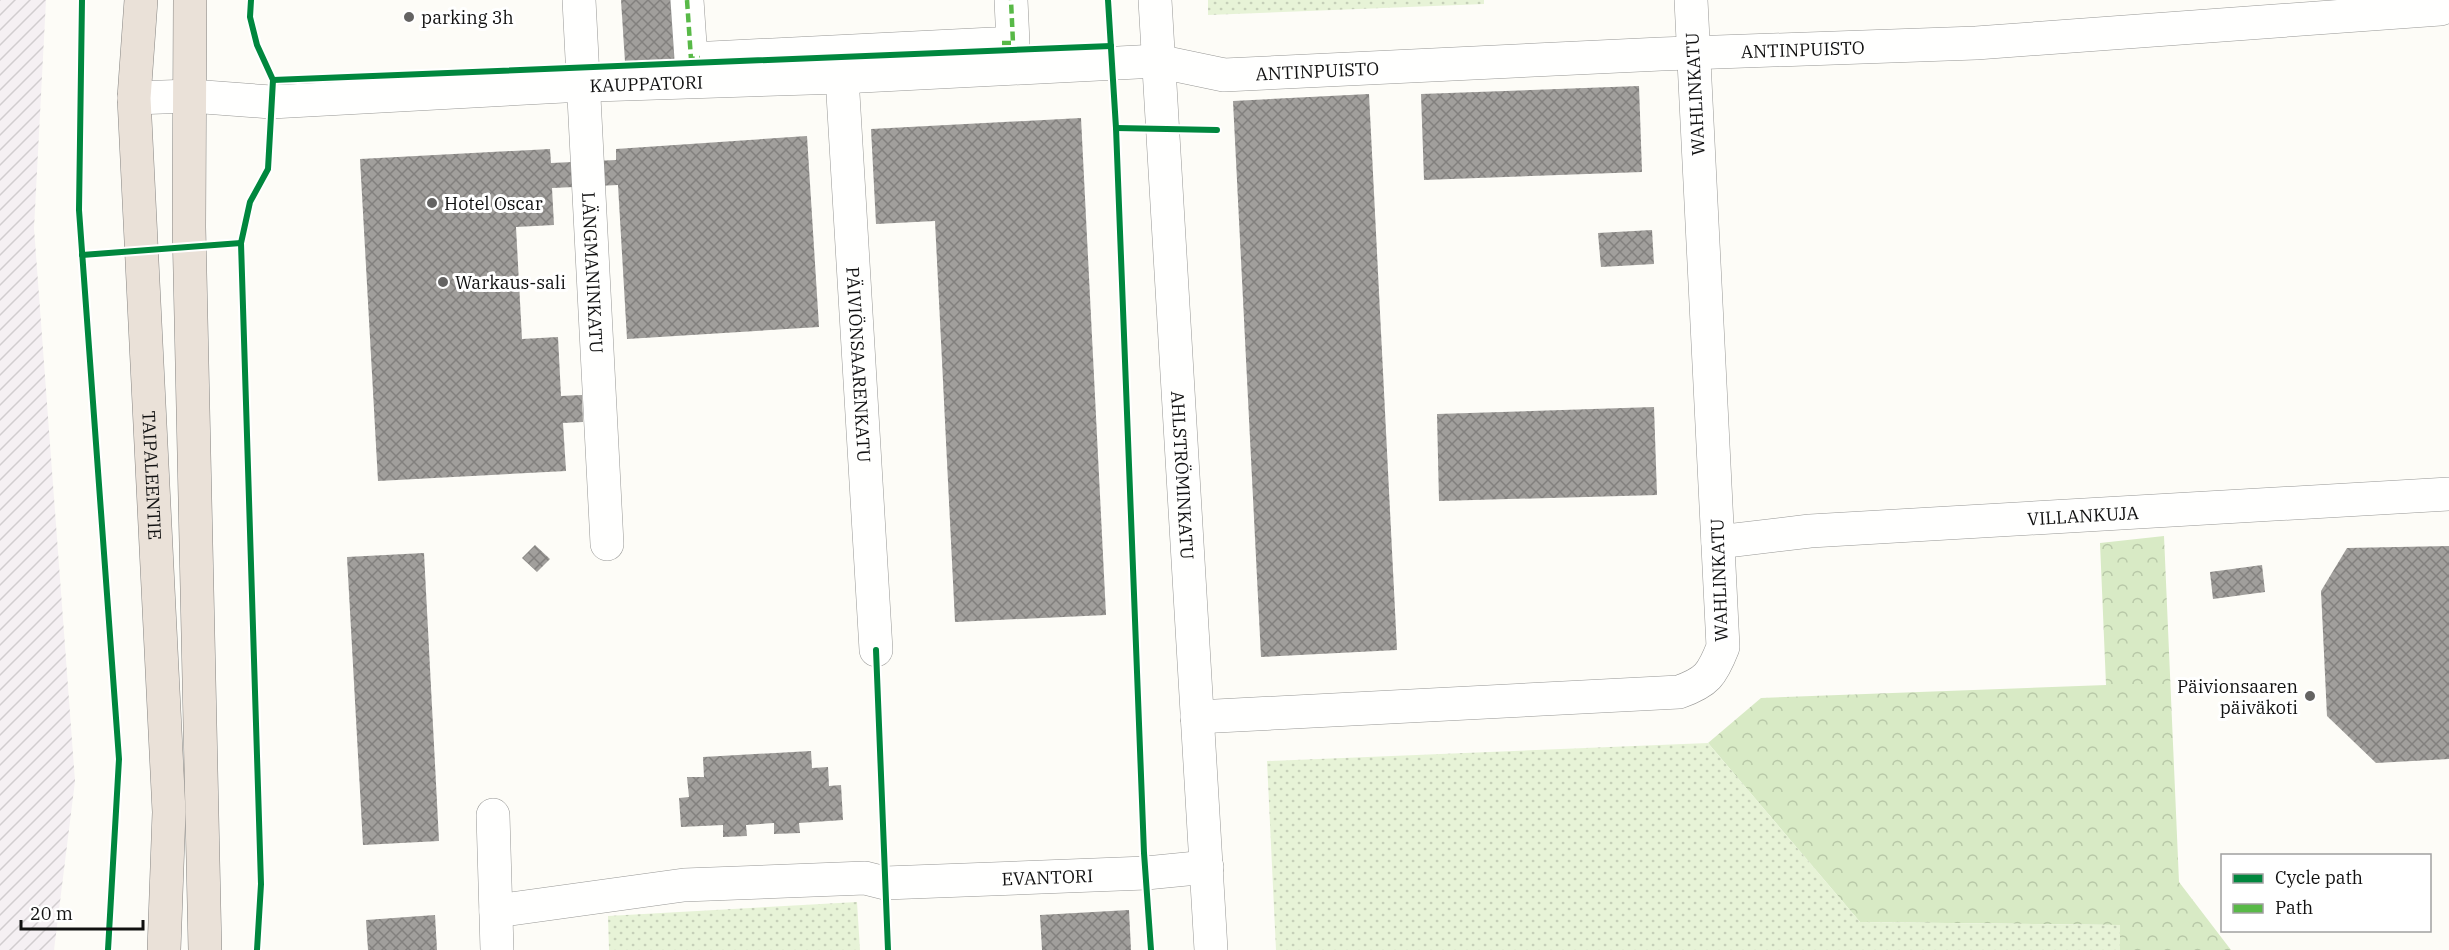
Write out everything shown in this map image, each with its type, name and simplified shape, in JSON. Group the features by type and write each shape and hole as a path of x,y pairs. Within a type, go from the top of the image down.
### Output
{"highway":[{"name":"TAIPALEENTIE","path":"141,0 134,98 169,812 164,950"},
{"path":"190,0 190,248 206,950"}],"street":[{"name":"LÄNGMANINKATU","path":"579,0 607,544"},
{"path":"687,0 691,58 1013,43 1011,0"},
{"name":"AHLSTRÖMINKATU","path":"1155,0 1197,717 1208,867 1211,950"},
{"name":"WAHLINKATU","path":"1197,717 1679,692 1699,684 1715,668 1723,647 1690,0"},
{"name":"ANTINPUISTO","path":"1157,61 1224,75 1976,43 2197,13 2411,5 2449,6"},
{"name":"KAUPPATORI","path":"134,98 191,96 271,102 1157,61"},
{"name":"PÄIVIÖNSAARENKATU","path":"842,77 876,650"},
{"name":"VILLANKUJA","path":"1718,542 1810,531 2449,494"},
{"path":"493,815 497,950"},
{"name":"EVANTORI","path":"496,911 684,885 865,878 885,883 1146,873 1208,867"}],"shaded area":[{"path":"0,0 46,0 34,228 75,781 54,950 0,950"}],"green space":[{"path":"1208,0 1484,0 1484,4 1208,15"},
{"path":"2164,536 2179,882 2231,950 2120,950 2119,925 1860,922 1708,743 1761,698 2106,685 2100,543"},
{"path":"1708,743 1860,922 2120,925 2120,950 1276,950 1267,761"},
{"path":"857,902 860,950 609,950 608,916"}],"building":[{"path":"621,0 687,0 691,59 625,62"},
{"path":"1639,86 1642,172 1424,180 1421,94"},
{"path":"1369,94 1397,650 1261,657 1233,101"},
{"path":"1081,118 1106,615 955,622 935,221 876,224 871,129"},
{"path":"807,136 819,327 627,339 618,185 552,188 554,225 516,227 522,339 558,337 561,396 582,395 583,422 563,423 566,471 378,481 360,159 550,149 551,163 616,160 616,149"},
{"path":"1652,230 1654,264 1601,267 1598,233"},
{"path":"1654,407 1657,495 1439,501 1437,414"},
{"path":"535,545 550,559 537,572 522,558"},
{"path":"2449,546 2449,759 2376,763 2327,716 2321,591 2347,548"},
{"path":"424,553 439,841 363,845 347,557"},
{"path":"2262,565 2265,592 2213,599 2210,572"},
{"path":"811,751 812,768 828,767 829,786 841,785 843,820 799,823 800,833 774,834 774,823 746,825 747,836 723,837 723,825 681,827 679,798 689,797 687,777 704,777 703,757"},
{"path":"1129,910 1131,950 1042,950 1040,915"},
{"path":"435,915 437,950 368,950 366,920"}],"marked path":[{"path":"687,0 691,59 700,58"},
{"path":"1002,43 1013,43 1011,0"}],"cycle path":[{"path":"82,0 79,210 119,759 108,950"},
{"path":"251,0 250,17 257,45 273,80 268,169 250,202 241,243 261,884 257,950"},
{"path":"1108,0 1116,128 1144,853 1151,950"},
{"path":"273,80 1111,46"},
{"path":"1116,128 1217,130"},
{"path":"82,255 241,243"},
{"path":"876,650 888,950"}],"place":[{"name":"parking 3h","path":"409,17"},
{"name":"Hotel Oscar","path":"432,203"},
{"name":"Warkaus-sali","path":"443,282"},
{"name":"Päivionsaaren päiväkoti","path":"2310,696"}]}
